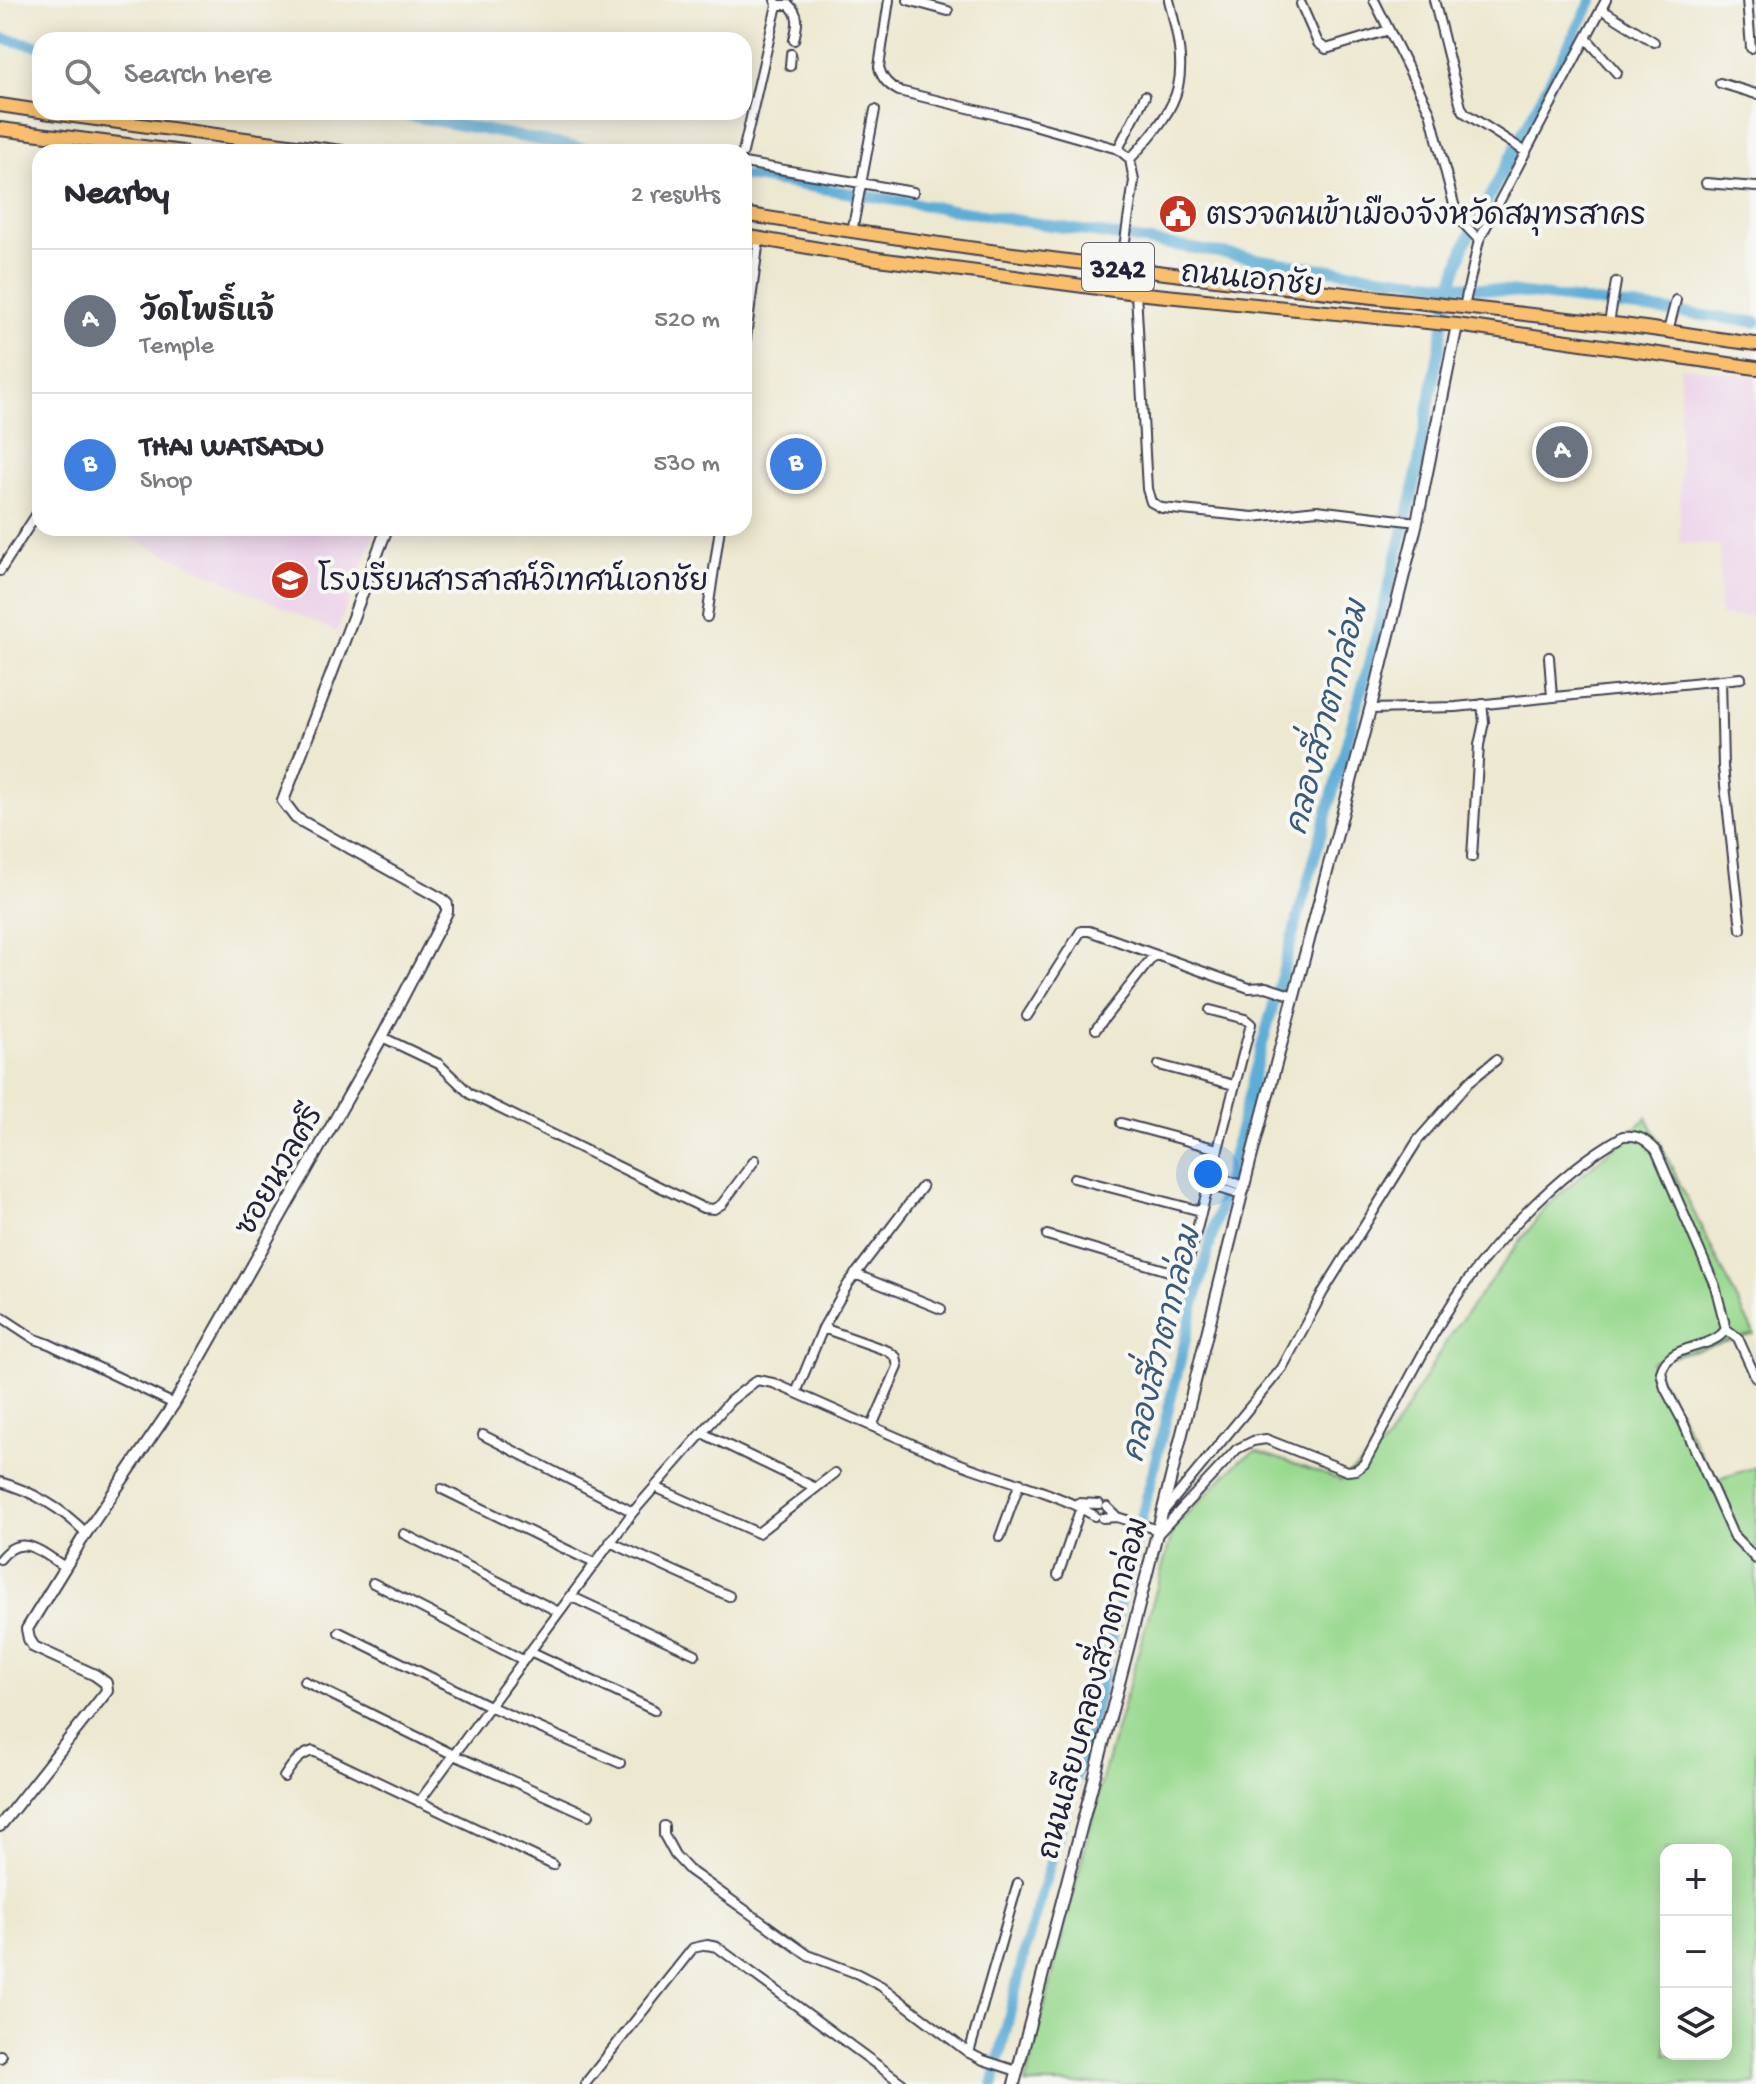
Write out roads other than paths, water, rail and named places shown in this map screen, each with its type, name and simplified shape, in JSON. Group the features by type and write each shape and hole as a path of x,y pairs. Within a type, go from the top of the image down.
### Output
{"main road":[{"path":"0,105 32,110"},
{"path":"102,120 282,144"},
{"path":"0,129 119,144"},
{"name":"ถนนเอกชัย","path":"752,215 852,232 1122,262 1419,303 1461,304 1756,344"},
{"name":"ถนนเอกชัย","path":"752,238 1136,293 1454,325 1756,368"},
{"path":"905,262 909,239"}],"street":[{"path":"889,0 879,67 891,87 1118,149 1130,159 1134,181 1122,262"},
{"path":"908,0 948,11"},
{"path":"1130,159 1151,138 1180,88 1182,62 1169,0"},
{"path":"1374,0 1430,112 1456,212 1476,238"},
{"path":"1434,0 1461,107 1465,113 1524,150"},
{"path":"1461,304 1469,285 1476,238 1606,0"},
{"path":"1747,0 1751,48"},
{"path":"752,111 776,3 789,5 796,12 798,23 794,40"},
{"path":"1301,4 1318,43 1326,49 1389,30"},
{"path":"1601,9 1654,42"},
{"path":"1587,39 1617,73"},
{"path":"790,66 791,54"},
{"path":"1720,83 1756,94"},
{"path":"1118,149 1145,96"},
{"path":"852,232 875,110"},
{"path":"745,144 750,120"},
{"path":"752,165 860,186 913,192"},
{"path":"1706,183 1756,187"},
{"path":"752,292 759,239"},
{"path":"1609,323 1616,282"},
{"path":"1136,293 1147,489 1151,502 1162,508 1253,517 1317,510 1413,522"},
{"path":"1668,331 1675,301"},
{"name":"ถนนเลียบคลองสี่วาตากล่อม","path":"1014,2084 1157,1533 1289,995 1370,709 1454,325"},
{"path":"0,571 32,521"},
{"name":"ซอยนวลศรี","path":"0,1826 107,1691 106,1683 95,1675 34,1647 27,1629 86,1533 174,1404 382,1037 447,912 447,904 440,898 296,818 283,801 384,536"},
{"path":"707,617 719,536"},
{"path":"1549,657 1552,697"},
{"path":"1370,709 1482,704 1741,678"},
{"path":"1721,680 1723,767 1741,929"},
{"path":"1472,857 1479,745 1484,722 1482,704"},
{"path":"1027,1016 1081,931 1089,931 1249,988 1266,987 1289,995"},
{"path":"1096,1029 1154,955"},
{"path":"1047,1235 1172,1272 1188,1263 1251,1024 1245,1019 1210,1010"},
{"path":"382,1037 439,1064 470,1094 703,1208 714,1209 722,1204 755,1160"},
{"path":"1162,1513 1282,1368 1323,1292 1418,1140 1469,1082 1496,1060"},
{"path":"1159,1065 1234,1085"},
{"path":"1121,1123 1218,1149"},
{"path":"1079,1505 1103,1506 1117,1517 1157,1533 1237,1449 1266,1439 1347,1471 1356,1470 1364,1464 1443,1317 1472,1275 1501,1239 1561,1180 1623,1136 1634,1135 1645,1139 1656,1150 1715,1286 1726,1329 1738,1338 1756,1378"},
{"path":"1074,1178 1201,1211"},
{"path":"1210,1180 1239,1189"},
{"path":"796,1393 823,1328 855,1274 922,1187"},
{"path":"855,1274 941,1309"},
{"path":"0,1316 35,1339 174,1404"},
{"path":"823,1328 896,1357 898,1367 872,1426"},
{"path":"1726,1329 1721,1337 1672,1354 1661,1372 1665,1388 1733,1535 1756,1559"},
{"path":"419,1802 633,1512 730,1401 757,1380 773,1383 961,1464 1079,1505 1099,1517 1117,1517"},
{"path":"702,1433 816,1488"},
{"path":"483,1435 633,1512"},
{"path":"655,1487 758,1533 835,1473"},
{"path":"0,1482 16,1486 63,1512 86,1533"},
{"path":"1000,1537 1020,1482"},
{"path":"442,1489 594,1563"},
{"path":"1058,1575 1079,1505"},
{"path":"404,1534 559,1612"},
{"path":"610,1542 729,1596"},
{"path":"0,1559 21,1544 65,1567"},
{"path":"373,1583 523,1660"},
{"path":"570,1596 695,1654"},
{"path":"339,1632 489,1706 620,1763"},
{"path":"530,1651 654,1710"},
{"path":"304,1681 454,1755 589,1815"},
{"path":"284,1777 296,1760 313,1751 553,1865"},
{"path":"664,1826 664,1835 675,1855 689,1870 808,1955 881,1986 969,2053 1017,2071"},
{"path":"969,2053 1018,1883"},
{"path":"585,2084 693,1948 707,1945 717,1947 903,2084"}],"waterway":[{"name":"คลองสี่วาตากล่อม","path":"993,2084 1025,1950 1089,1731 1256,1067 1412,497 1450,290 1465,244 1592,0"},
{"path":"0,38 32,44"},
{"path":"432,120 559,144"},
{"path":"752,177 1302,266 1756,322"}],"place":[{"name":"ตรวจคนเข้าเมืองจังหวัดสมุทรสาคร","path":"1178,214"},
{"name":"วัดโพธิ์แจ้","path":"1562,452"},
{"name":"THAI WATSADU","path":"796,464"},
{"name":"โรงเรียนสารสาสน์วิเทศน์เอกชัย","path":"290,580"}]}
